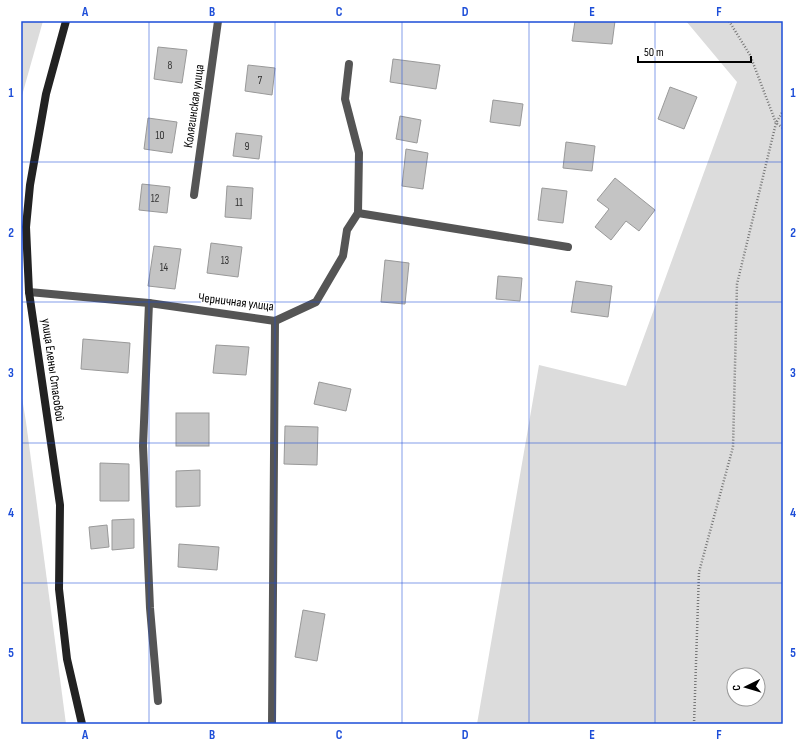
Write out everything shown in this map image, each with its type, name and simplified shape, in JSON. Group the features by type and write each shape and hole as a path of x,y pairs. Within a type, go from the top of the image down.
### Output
{"main road":[{"name":"улица Елены Стасовой","path":"66,21 46,94 30,185 26,227 30,292 60,505 59,588 67,659 82,724"}],"street":[{"name":"Колягинская улица","path":"194,195 218,21"},
{"path":"349,64 345,100 359,153 358,213 568,247"},
{"name":"Черничная улица","path":"30,292 149,303 275,321 316,302 343,256 346,230 358,213"},
{"path":"149,303 143,446 150,608 158,701"},
{"path":"272,724 275,321"}],"path":[{"path":"728,21 750,55 776,123 783,128"},
{"path":"694,724 699,572 733,447 737,284 776,123 783,111"}],"shaded area":[{"path":"21,21 43,21 21,99"},
{"path":"686,21 783,21 783,724 477,724 539,365 626,386 737,82"},
{"path":"21,392 26,422 66,724 21,724"}],"building":[{"path":"575,21 615,21 612,44 572,41"},
{"path":"158,47 187,50 182,83 154,79"},
{"path":"393,59 440,65 436,89 390,82"},
{"path":"248,65 275,68 272,95 245,91"},
{"path":"670,87 697,97 684,129 658,119"},
{"path":"493,100 523,104 520,126 490,122"},
{"path":"400,116 421,120 417,143 396,139"},
{"path":"148,118 177,122 172,153 144,149"},
{"path":"236,133 262,136 259,159 233,156"},
{"path":"566,142 595,146 592,171 563,168"},
{"path":"406,149 428,153 423,189 402,186"},
{"path":"615,178 655,210 639,231 626,221 611,240 595,227 609,209 597,200"},
{"path":"142,184 170,187 167,213 139,210"},
{"path":"227,186 253,188 251,219 225,217"},
{"path":"542,188 567,191 563,223 538,220"},
{"path":"211,243 242,247 238,277 207,273"},
{"path":"154,246 181,249 175,289 148,286"},
{"path":"385,260 409,263 405,304 381,302"},
{"path":"498,276 522,278 520,301 496,299"},
{"path":"576,281 612,286 608,317 571,312"},
{"path":"83,339 130,343 128,373 81,369"},
{"path":"216,345 249,347 246,375 213,373"},
{"path":"319,382 351,389 346,411 314,404"},
{"path":"176,413 209,413 209,446 176,446"},
{"path":"285,426 318,427 317,465 284,464"},
{"path":"100,463 129,464 129,501 100,501"},
{"path":"200,470 200,506 176,507 176,471"},
{"path":"134,519 134,548 112,550 112,520"},
{"path":"107,525 109,547 91,549 89,527"},
{"path":"179,544 219,547 217,570 178,567"},
{"path":"303,610 325,614 317,661 295,657"}]}
